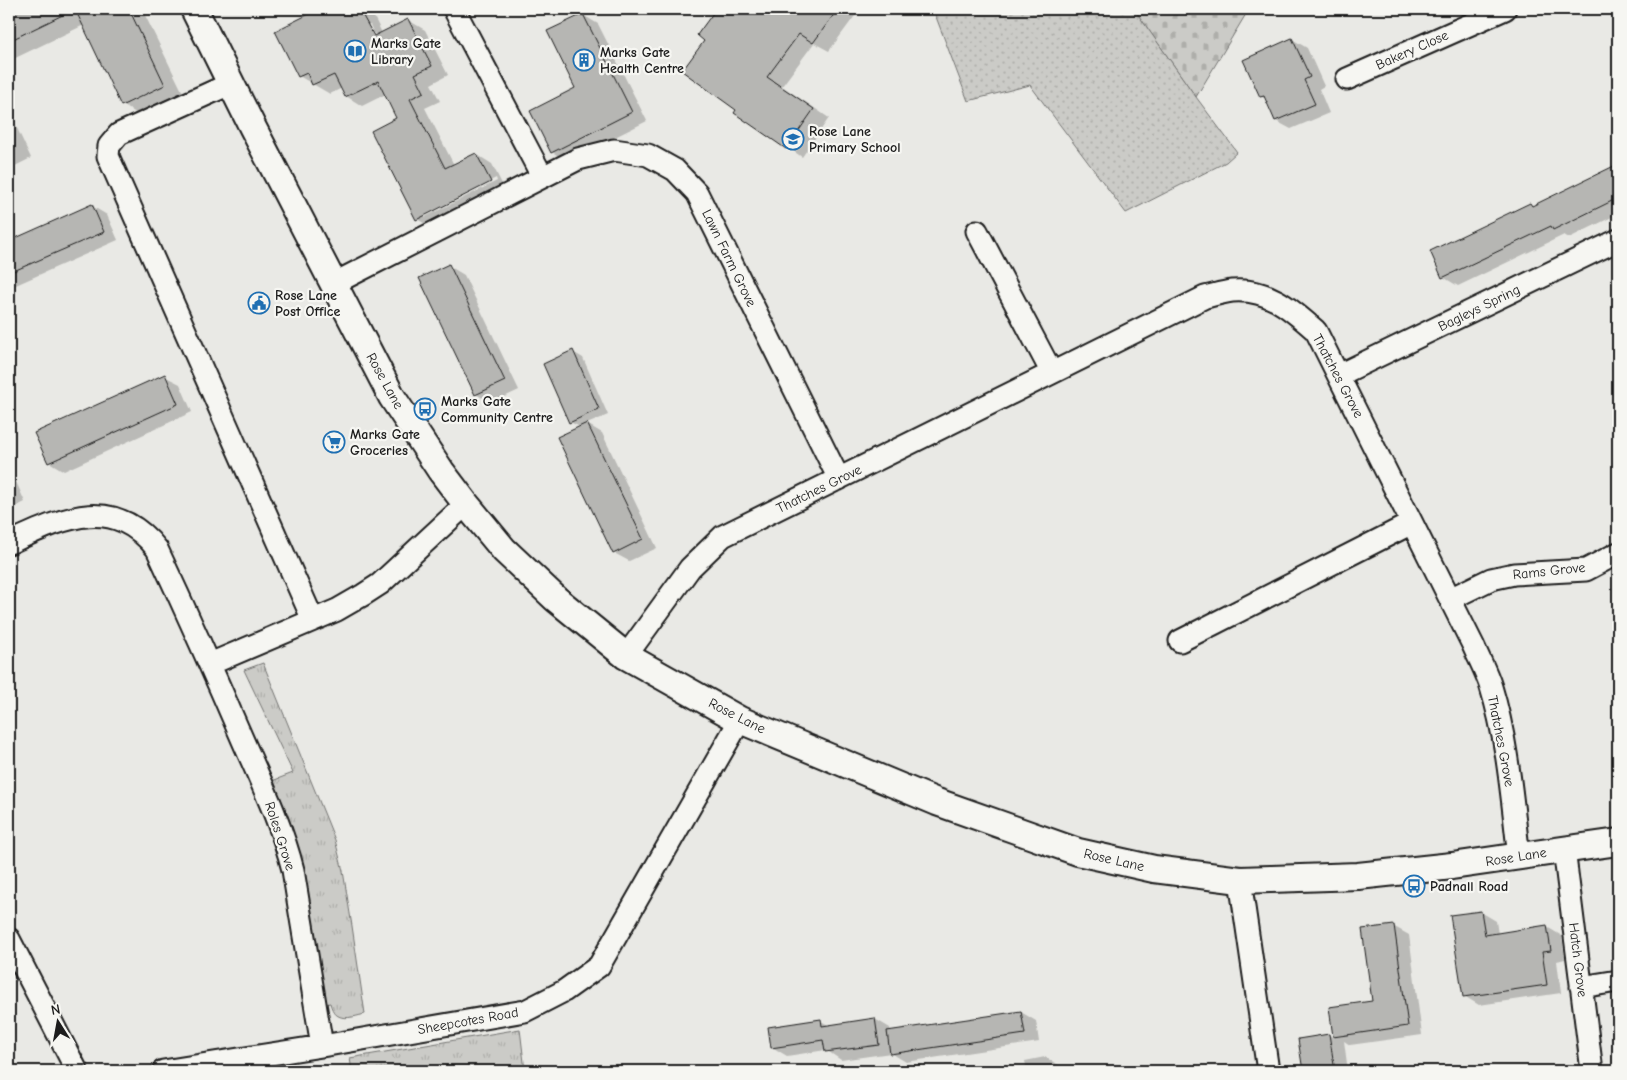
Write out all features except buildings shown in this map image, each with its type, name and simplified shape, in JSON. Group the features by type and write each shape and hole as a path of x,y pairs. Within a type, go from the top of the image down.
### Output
{"street":[{"name":"Rose Lane","path":"194,9 252,126 392,396 441,471 504,550 556,599 626,656 740,720 936,802 1078,852 1154,869 1240,880 1358,876 1452,866 1618,842"},
{"path":"454,9 542,176"},
{"name":"Bakery Close","path":"1347,79 1505,9"},
{"path":"232,83 119,134 109,146 108,156 313,620"},
{"name":"Lawn Farm Grove","path":"333,284 578,159 614,150 648,155 674,170 697,193 839,478"},
{"path":"977,231 1052,373"},
{"name":"Bagleys Spring","path":"1339,376 1618,240"},
{"name":"Thatches Grove","path":"626,656 690,568 723,536 1205,297 1231,291 1245,291 1270,296 1296,313 1316,331 1450,599 1490,685 1500,720 1510,780 1519,856"},
{"path":"210,664 337,610 380,584 466,504"},
{"name":"Roles Grove","path":"9,543 51,524 82,515 101,516 123,522 136,528 157,549 210,664 287,846 293,870 322,1046"},
{"path":"1180,641 1412,523"},
{"name":"Rams Grove","path":"1450,599 1491,579 1514,574 1586,570 1618,553"},
{"name":"Sheepcotes Road","path":"163,1071 525,1011 564,991 599,966 740,720"},
{"name":"Hatch Grove","path":"1564,850 1592,1071"},
{"path":"1240,880 1268,1071"},
{"path":"9,939 77,1071"},
{"path":"1581,987 1618,981"}],"green space":[{"path":"933,9 1134,9 1237,152 1226,162 1126,213 1030,85 968,101"},
{"path":"1134,9 1249,9 1196,97"},
{"path":"263,663 335,840 343,871 365,1014 348,1018 343,1017 335,1014 330,1003 324,1004 300,854 272,781 293,773 244,670"},
{"path":"520,1029 525,1071 352,1071 350,1058"}],"place":[{"name":"Marks Gate Library","path":"355,51"},
{"name":"Marks Gate Health Centre","path":"584,60"},
{"name":"Rose Lane Primary School","path":"793,139"},
{"name":"Rose Lane Post Office","path":"259,303"},
{"name":"Marks Gate Community Centre","path":"425,409"},
{"name":"Marks Gate Groceries","path":"334,442"},
{"name":"Padnall Road","path":"1414,886"}]}
